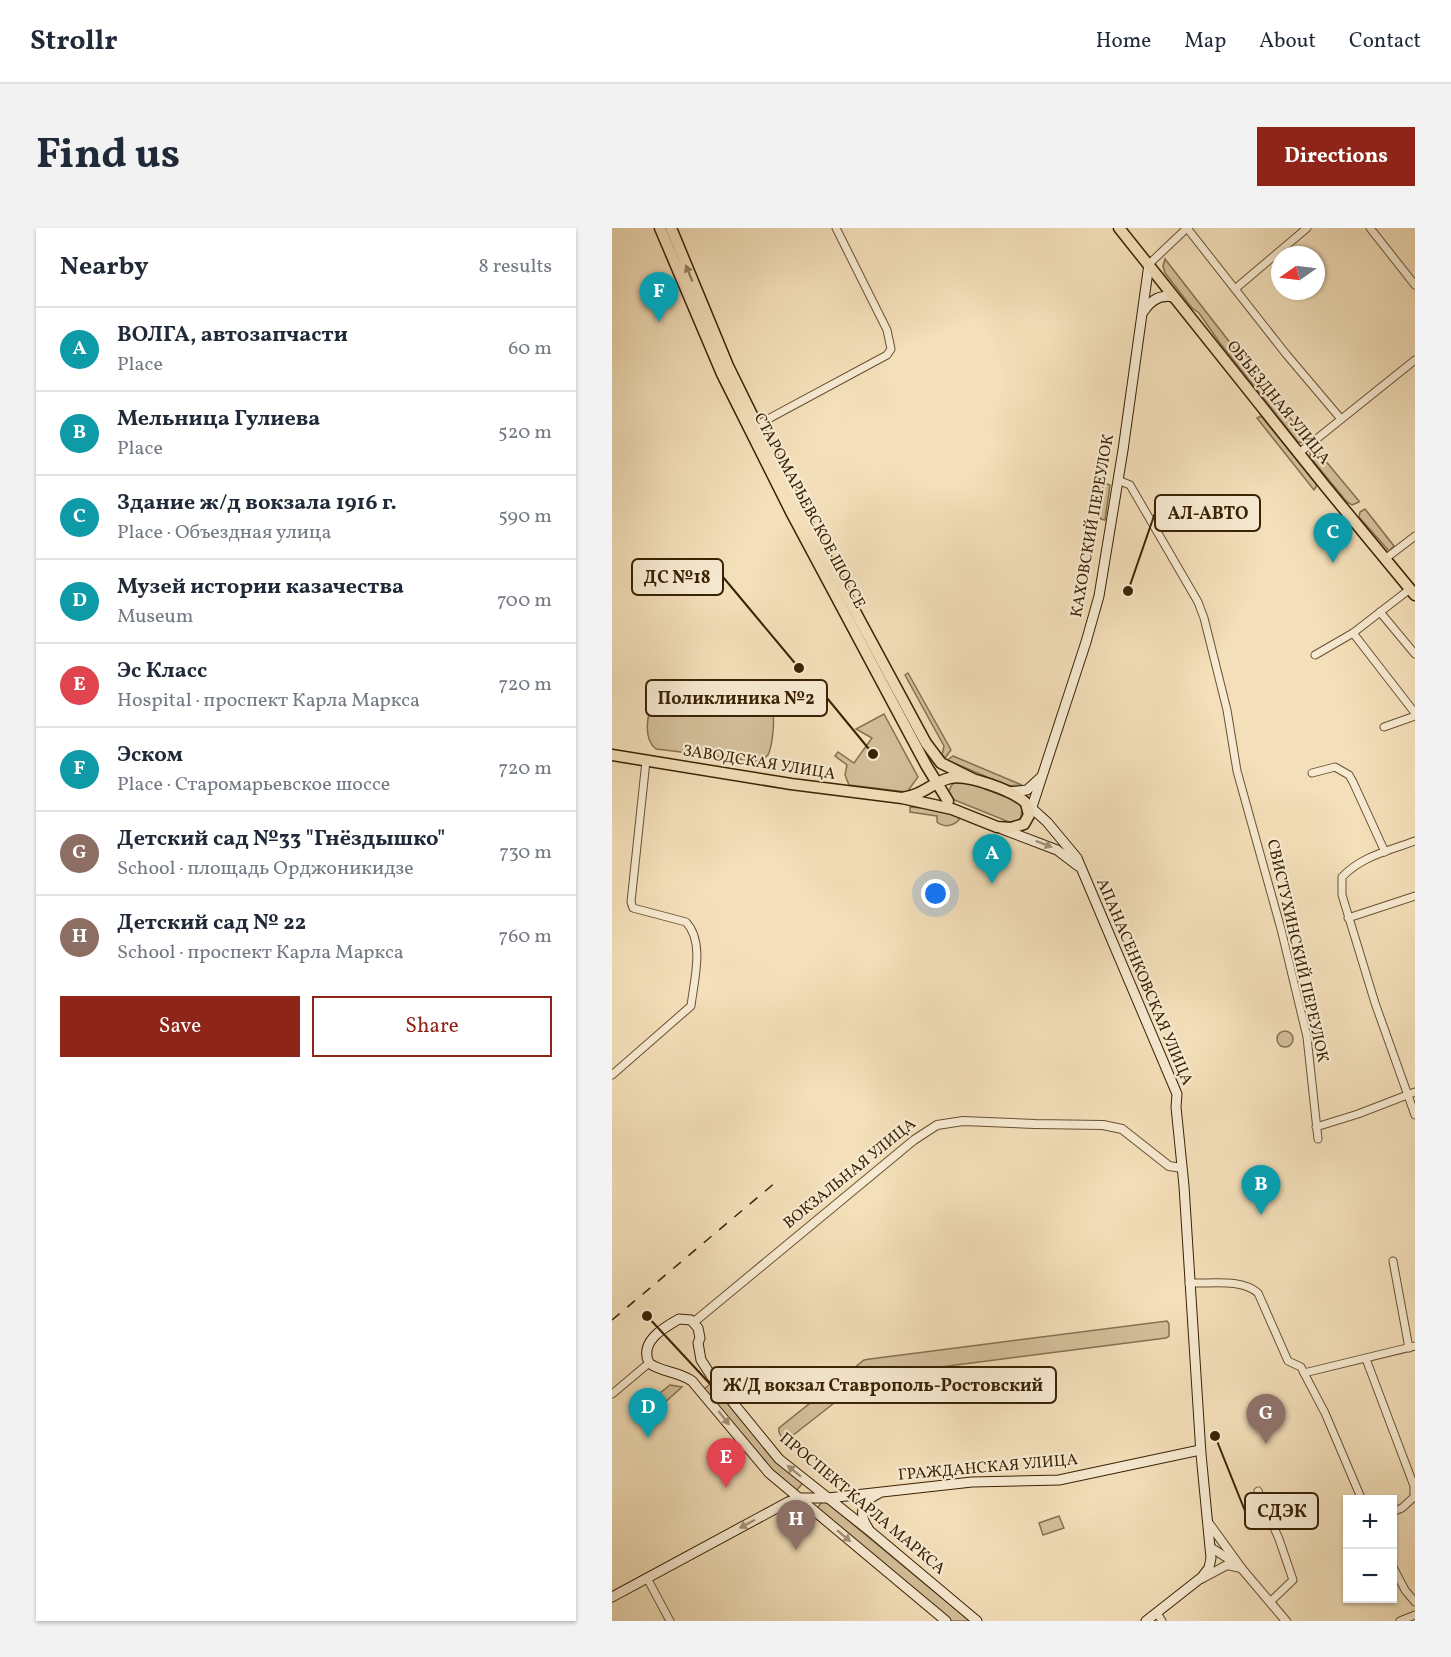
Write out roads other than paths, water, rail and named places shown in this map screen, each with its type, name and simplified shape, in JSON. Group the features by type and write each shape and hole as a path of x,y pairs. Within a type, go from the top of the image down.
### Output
{"main road":[{"name":"СТАРОМАРЬЕВСКОЕ ШОССЕ","path":"660,228 722,374 792,514 948,801"},
{"name":"СТАРОМАРЬЕВСКОЕ ШОССЕ","path":"671,228 728,366 757,425 926,743 941,763 973,779"},
{"name":"ОБЪЕЗДНАЯ УЛИЦА","path":"1119,228 1412,592"},
{"name":"КАХОВСКИЙ ПЕРЕУЛОК","path":"1029,806 1044,774 1099,596 1149,264"},
{"path":"1143,312 1148,303 1158,298 1173,297"},
{"name":"ЗАВОДСКАЯ УЛИЦА","path":"612,755 791,784 902,798 966,814"},
{"path":"923,793 930,783 930,771"},
{"path":"1007,792 1028,790 1044,774"},
{"path":"958,777 947,786 948,801 966,814 1057,850 1070,858 1082,873"},
{"path":"902,798 923,793 948,778 958,777 973,779 1015,795 1047,822 1072,851 1082,873"},
{"path":"1038,790 1041,810 1047,822"},
{"path":"998,826 1019,827 1027,820 1029,806"},
{"name":"АПАНАСЕНКОВСКАЯ УЛИЦА","path":"1082,873 1177,1094 1176,1107 1200,1450 1210,1546 1209,1568 1198,1581"},
{"name":"ВОКЗАЛЬНАЯ УЛИЦА","path":"649,1363 645,1351 650,1341 679,1319 685,1318 694,1322"},
{"name":"ПРОСПЕКТ КАРЛА МАРКСА","path":"694,1322 700,1332 698,1343 701,1360 712,1377 773,1452 976,1621"},
{"name":"ПРОСПЕКТ КАРЛА МАРКСА","path":"649,1363 659,1369 678,1372 698,1386 760,1464 946,1621"},
{"name":"ГРАЖДАНСКАЯ УЛИЦА","path":"612,1597 788,1502 800,1498 828,1498 972,1482 1059,1480 1200,1450"},
{"name":"ГРАЖДАНСКАЯ УЛИЦА","path":"871,1532 863,1520 862,1508 871,1497 884,1492"},
{"path":"1146,1621 1159,1617 1198,1581"}],"street":[{"path":"757,425 887,355 891,349 886,330 836,228"},
{"path":"1149,264 1187,228 1341,419"},
{"path":"1235,289 1307,228"},
{"path":"1370,228 1415,285"},
{"path":"1299,453 1415,360"},
{"name":"СВИСТУХИНСКИЙ ПЕРЕУЛОК","path":"1118,480 1130,484 1198,602 1227,710 1237,771 1281,929 1307,1037 1318,1139"},
{"path":"1385,559 1415,536"},
{"path":"1315,655 1353,633 1380,612 1412,592"},
{"path":"1380,612 1415,654"},
{"path":"1353,633 1415,715 1384,728"},
{"path":"612,1075 691,1006 696,960 695,936 692,928 686,922 633,908 631,902 646,761"},
{"path":"1312,773 1335,767 1349,775 1385,852"},
{"path":"1415,841 1366,858 1342,877 1342,895 1348,918 1375,1003 1412,1093 1415,1114"},
{"path":"1348,918 1415,896"},
{"path":"1316,1127 1412,1093"},
{"name":"ВОКЗАЛЬНАЯ УЛИЦА","path":"694,1322 914,1140 937,1125 963,1121 1102,1125 1122,1129 1169,1166 1182,1168"},
{"path":"1304,1373 1412,1347 1393,1261"},
{"path":"1190,1283 1235,1284 1254,1289 1258,1293 1288,1361 1301,1367 1360,1495"},
{"path":"1366,1359 1414,1486 1414,1497 1397,1510"},
{"path":"612,1394 649,1363"},
{"path":"1258,1491 1279,1539 1293,1580 1270,1602"},
{"path":"1208,1522 1241,1568 1286,1621"},
{"path":"1210,1546 1221,1545 1232,1555"},
{"path":"1210,1546 1241,1568"},
{"path":"1198,1581 1227,1565 1241,1568"},
{"path":"1397,1574 1415,1602"},
{"path":"647,1578 670,1621"},
{"path":"1400,1621 1415,1615"}],"railway":[{"path":"612,1320 776,1182"}],"place":[{"name":"Эском","path":"659,322"},
{"name":"Здание ж/д вокзала 1916 г.","path":"1333,563"},
{"name":"АЛ-АВТО","path":"1128,591"},
{"name":"ДС №18","path":"799,668"},
{"name":"Поликлиника №2","path":"873,754"},
{"name":"ВОЛГА, автозапчасти","path":"992,884"},
{"name":"Мельница Гулиева","path":"1261,1215"},
{"name":"Ж/Д вокзал Ставрополь-Ростовский","path":"647,1316"},
{"name":"СДЭК","path":"1215,1436"},
{"name":"Музей истории казачества","path":"648,1438"},
{"name":"Детский сад №33 \"Гнёздышко\"","path":"1266,1444"},
{"name":"Эс Класс","path":"726,1488"},
{"name":"Детский сад № 22","path":"796,1550"}]}
